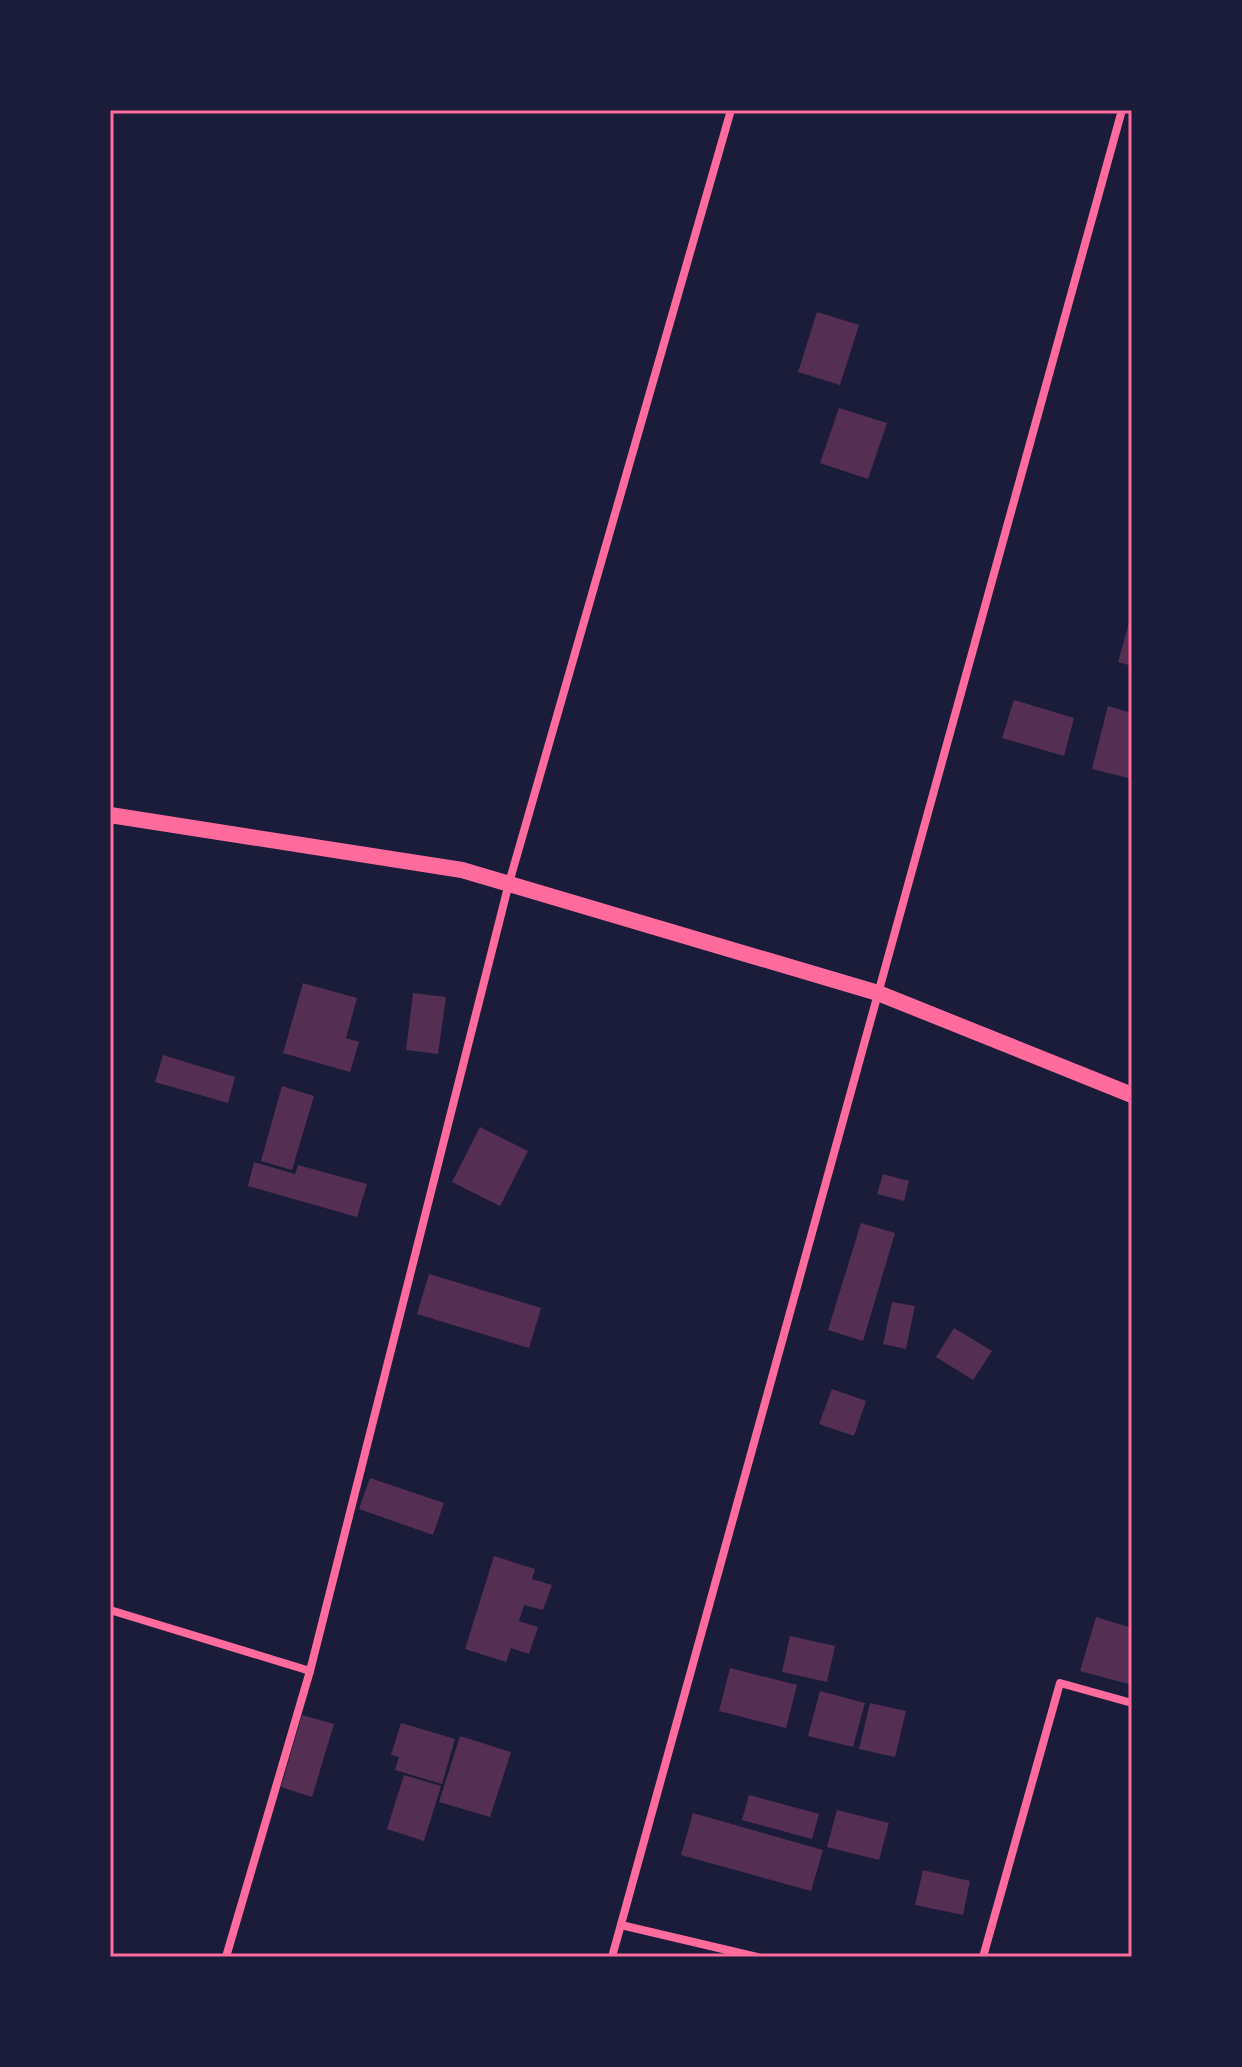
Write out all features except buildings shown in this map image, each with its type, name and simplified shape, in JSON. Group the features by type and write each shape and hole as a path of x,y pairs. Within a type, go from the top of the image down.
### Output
{"main road":[{"path":"110,815 462,870 878,993 1132,1095"}],"street":[{"path":"226,1957 310,1671 509,883 731,110"},
{"path":"612,1957 1122,110"},
{"path":"110,1610 310,1671"},
{"path":"983,1957 1060,1683 1132,1703"},
{"path":"621,1925 757,1957"}]}
